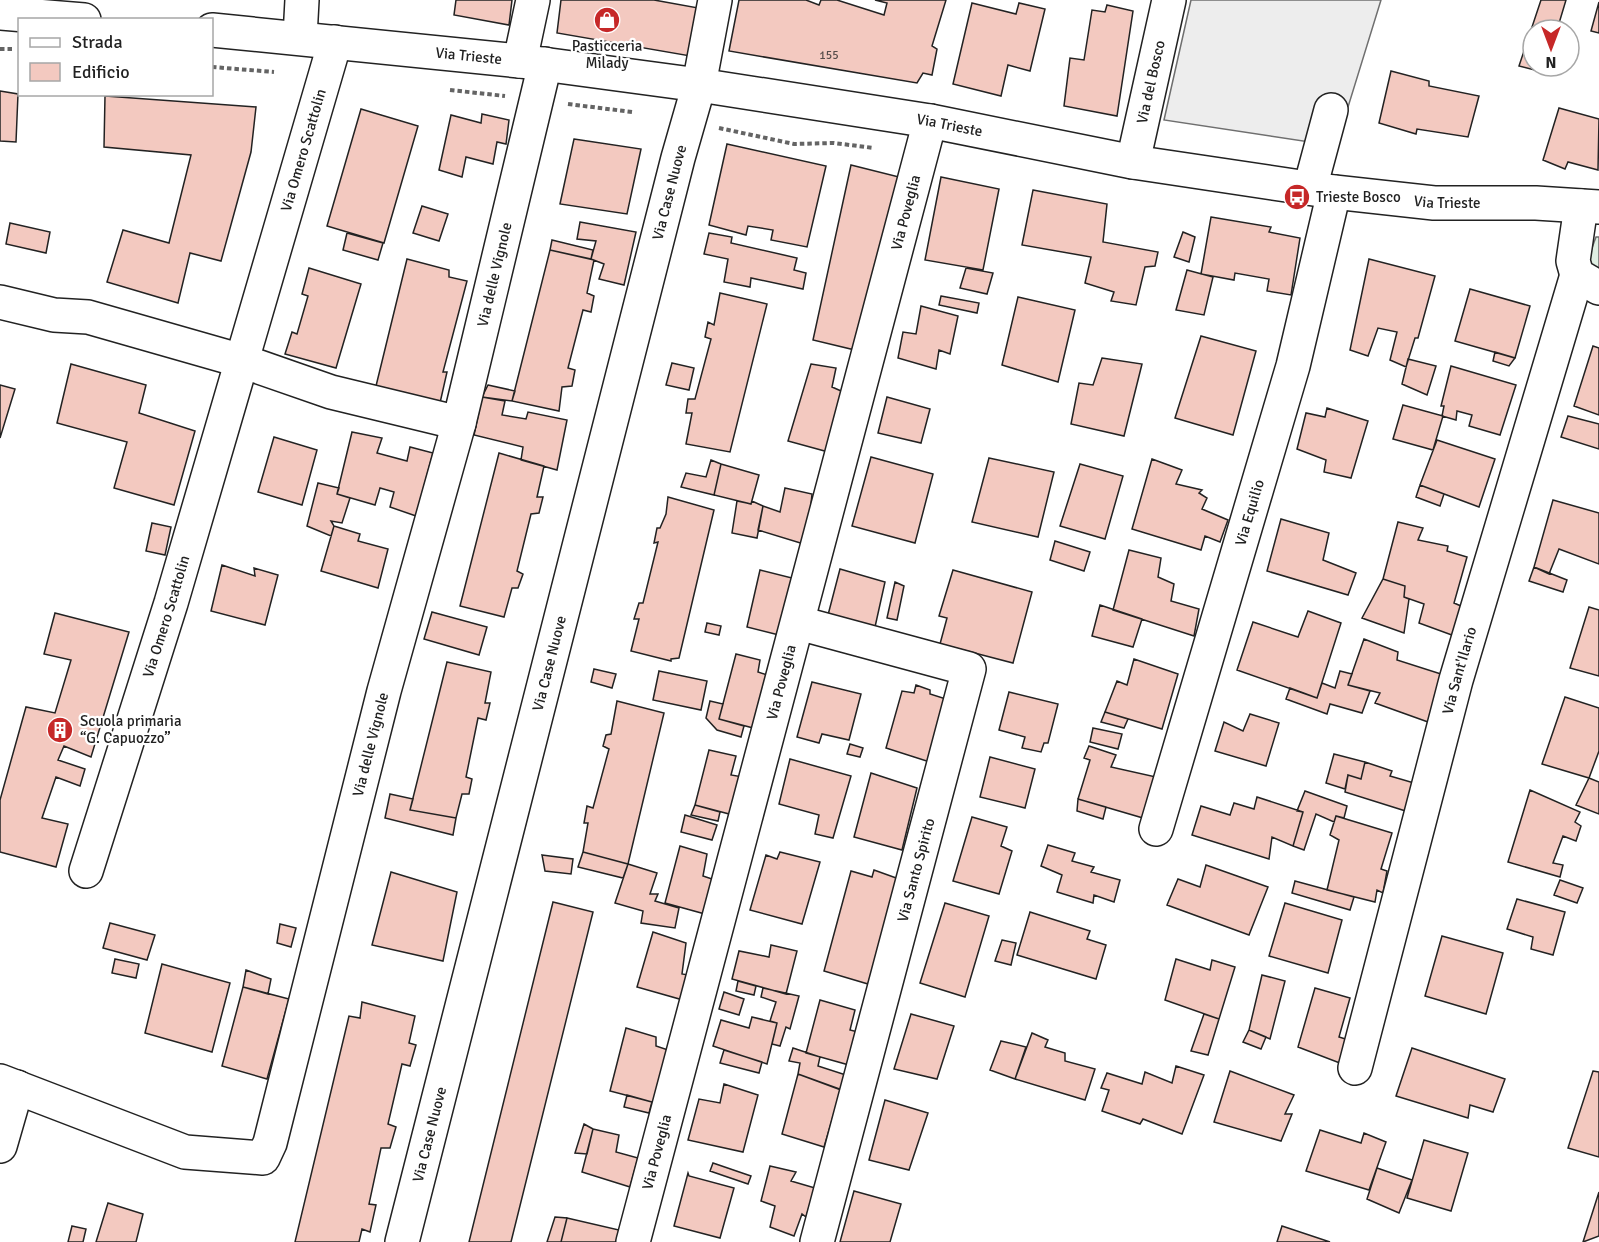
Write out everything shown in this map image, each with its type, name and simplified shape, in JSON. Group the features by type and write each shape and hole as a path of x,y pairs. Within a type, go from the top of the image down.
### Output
{"street":[{"path":"300,37 302,0"},
{"name":"Via delle Vignole","path":"8,1084 185,1152 263,1158 270,1143 384,691 459,423 533,63 533,0"},
{"name":"Via Case Nuove","path":"402,1242 565,595 699,85 715,0"},
{"name":"Via del Bosco","path":"1133,162 1169,0"},
{"path":"0,13 60,18"},
{"name":"Via Trieste","path":"213,30 300,37 533,63 699,85 930,121 1133,162 1322,190 1434,203 1536,203 1590,207"},
{"name":"Via Omero Scattolin","path":"86,871 171,603 335,42"},
{"name":"Via Equilio","path":"1156,830 1293,366 1322,190 1331,110"},
{"name":"Via Poveglia","path":"633,1242 799,623 930,121"},
{"path":"1588,282 1573,261 1590,207"},
{"name":"Via Sant'Ilario","path":"1355,1068 1456,680 1588,282"},
{"path":"0,302 54,315 88,317 242,362 331,392 459,423"},
{"name":"Via Santo Spirito","path":"799,623 969,669 817,1242"},
{"path":"0,1146 8,1084"}],"path":[{"path":"213,67 281,72"},
{"path":"561,103 641,113"},
{"path":"712,130 722,127 794,144 834,143 881,149"}],"green space":[{"path":"1596,237 1599,237 1599,280 1591,273 1589,256"}],"shaded area":[{"path":"1191,0 1381,0 1336,146 1164,120"}],"building":[{"path":"456,0 512,0 509,25 454,15"},
{"path":"561,0 654,0 704,9 696,57 557,33"},
{"path":"739,0 806,0 819,5 821,0 837,0 884,15 887,3 875,0 946,0 932,46 937,49 932,75 923,73 917,83 729,51"},
{"path":"1541,0 1566,0 1561,18 1535,18"},
{"path":"1599,2 1599,33 1591,31"},
{"path":"972,3 1016,14 1019,3 1045,9 1030,71 1008,65 1001,96 953,84"},
{"path":"1107,5 1133,11 1117,116 1064,106 1070,58 1084,60 1092,10 1105,12"},
{"path":"1391,71 1429,81 1429,86 1479,96 1468,137 1417,129 1416,134 1379,123"},
{"path":"0,91 18,94 16,142 0,141"},
{"path":"105,96 256,107 251,152 221,261 190,253 178,303 107,282 123,230 169,243 191,155 104,147"},
{"path":"1559,108 1599,119 1598,170 1568,162 1565,169 1543,160"},
{"path":"361,109 418,126 384,243 327,226"},
{"path":"482,114 509,120 506,144 497,142 493,164 466,157 462,177 439,170 451,115 481,123"},
{"path":"574,139 641,149 627,214 560,204"},
{"path":"727,144 826,166 807,247 771,240 773,230 748,226 746,235 709,225"},
{"path":"851,165 903,178 855,350 813,340"},
{"path":"941,177 999,189 983,270 925,260"},
{"path":"1033,190 1107,204 1103,242 1158,252 1155,266 1145,267 1136,305 1111,301 1114,292 1085,283 1091,257 1022,245"},
{"path":"422,206 448,214 439,241 413,233"},
{"path":"1211,217 1271,227 1269,232 1300,238 1291,295 1267,291 1269,279 1235,273 1234,280 1201,274"},
{"path":"580,222 636,232 624,285 599,279 604,264 591,259 596,241 577,239"},
{"path":"10,223 50,232 46,253 6,244"},
{"path":"1183,232 1195,237 1189,262 1174,257"},
{"path":"347,233 383,243 378,260 343,250"},
{"path":"709,233 732,237 731,243 797,258 794,270 806,273 803,289 751,278 750,287 724,282 728,259 704,254"},
{"path":"552,240 593,250 591,259 550,250"},
{"path":"550,250 594,260 587,293 594,296 591,312 583,310 568,368 575,370 572,386 562,387 559,411 512,401"},
{"path":"407,259 449,270 449,277 467,281 443,372 447,372 440,403 376,386"},
{"path":"1369,259 1435,276 1418,338 1415,338 1406,367 1390,360 1397,332 1378,328 1368,356 1350,350"},
{"path":"309,268 361,284 336,368 285,354 292,332 297,334 308,296 302,294"},
{"path":"966,268 993,273 987,294 960,288"},
{"path":"1187,270 1213,277 1204,315 1176,310"},
{"path":"1470,289 1530,306 1515,358 1455,341"},
{"path":"720,293 767,304 730,452 686,444 692,413 686,413 688,399 695,399 711,339 705,337 708,322 714,325"},
{"path":"941,296 979,303 977,313 939,305"},
{"path":"1018,297 1075,310 1058,382 1002,365"},
{"path":"921,306 958,316 950,354 939,350 936,369 898,358 903,332 916,334"},
{"path":"1201,336 1256,351 1233,435 1175,418"},
{"path":"1593,346 1599,348 1599,415 1574,406"},
{"path":"1495,352 1515,358 1509,366 1493,361"},
{"path":"1102,358 1142,364 1124,436 1071,424 1079,383 1093,385"},
{"path":"1408,359 1436,366 1427,395 1402,384"},
{"path":"672,363 694,368 689,390 666,385"},
{"path":"71,364 146,385 139,413 195,431 174,505 114,488 127,442 57,423"},
{"path":"811,364 836,368 832,387 848,394 832,453 788,441"},
{"path":"1451,366 1516,385 1500,435 1469,426 1472,415 1457,411 1456,420 1442,416 1444,406 1441,406"},
{"path":"0,385 15,389 0,438"},
{"path":"488,385 515,391 512,401 482,397"},
{"path":"482,397 505,401 502,415 526,419 528,412 567,420 557,470 521,460 523,447 474,435"},
{"path":"887,397 930,409 921,443 878,433"},
{"path":"1403,405 1443,416 1433,450 1393,439"},
{"path":"1327,408 1368,421 1351,478 1324,472 1326,460 1297,449 1306,413 1325,417"},
{"path":"1568,416 1599,424 1599,449 1561,437"},
{"path":"352,432 382,438 377,453 407,461 410,447 433,453 416,516 390,507 394,492 380,488 375,505 337,494"},
{"path":"274,437 317,450 302,505 258,492"},
{"path":"1437,440 1495,459 1479,507 1420,485"},
{"path":"499,453 544,466 537,497 543,497 539,513 531,514 517,571 523,574 518,588 512,588 504,617 460,606"},
{"path":"871,457 933,474 915,543 852,526"},
{"path":"989,458 1054,472 1038,537 972,522"},
{"path":"1152,459 1182,470 1176,484 1202,490 1199,493 1207,498 1202,509 1228,520 1220,542 1205,536 1201,550 1132,529"},
{"path":"711,460 721,464 714,495 681,487 686,473 706,477"},
{"path":"721,464 759,475 751,504 714,495"},
{"path":"1080,464 1123,476 1105,539 1060,526"},
{"path":"318,483 339,488 337,494 350,498 342,523 331,521 334,526 331,536 307,526"},
{"path":"1420,485 1444,494 1440,506 1416,497"},
{"path":"785,488 812,494 807,545 758,530 763,506 780,512"},
{"path":"668,497 714,510 679,658 671,659 671,661 631,651 639,619 634,619 639,603 643,603 658,542 654,543 657,528 660,528 666,514"},
{"path":"1553,500 1599,513 1599,564 1559,549 1549,574 1534,567"},
{"path":"737,501 751,504 752,501 763,506 757,538 732,533"},
{"path":"1281,519 1329,533 1323,560 1356,573 1348,595 1267,571"},
{"path":"1398,522 1423,528 1418,540 1448,546 1447,551 1467,557 1454,603 1468,609 1460,638 1419,623 1424,604 1404,597 1405,586 1383,579"},
{"path":"152,523 171,527 165,555 146,551"},
{"path":"334,526 360,534 358,541 388,549 378,588 321,571"},
{"path":"1055,541 1090,552 1084,571 1050,560"},
{"path":"1129,550 1161,558 1158,577 1174,584 1171,601 1199,609 1194,636 1113,610"},
{"path":"222,565 255,576 254,568 278,575 265,625 211,611"},
{"path":"1534,567 1567,580 1563,592 1529,581"},
{"path":"840,569 885,582 875,627 828,615"},
{"path":"760,570 792,578 784,607 783,636 747,627"},
{"path":"953,570 1032,592 1013,663 940,644 947,618 939,616"},
{"path":"1383,579 1405,586 1404,597 1409,599 1404,633 1362,618"},
{"path":"895,582 904,586 897,620 887,618"},
{"path":"1100,605 1142,619 1133,647 1092,636"},
{"path":"1589,607 1599,610 1599,676 1570,668"},
{"path":"1308,611 1341,623 1317,698 1237,670 1253,622 1298,637"},
{"path":"432,612 487,627 479,655 424,639"},
{"name":"Scuola primaria “G. Capuozzo”","path":"55,613 129,632 91,757 64,746 58,760 85,769 80,786 56,777 42,818 68,824 56,867 0,852 0,800 26,707 55,713 71,660 44,654"},
{"path":"707,623 721,626 719,635 705,632"},
{"path":"1364,639 1398,652 1397,660 1441,674 1428,722 1375,703 1380,693 1348,685"},
{"path":"736,654 760,660 758,672 770,676 757,729 719,719"},
{"path":"1134,659 1178,674 1162,729 1105,712 1117,681 1127,685"},
{"path":"447,662 491,672 485,703 490,703 486,720 478,718 466,777 472,779 469,794 462,794 456,818 410,810"},
{"path":"594,669 616,674 612,688 591,682"},
{"path":"659,671 707,681 701,710 653,700"},
{"path":"1340,671 1352,674 1348,685 1370,691 1362,713 1330,704 1327,714 1286,699 1290,688 1317,698 1322,683 1335,688"},
{"path":"812,682 861,694 849,740 822,734 819,743 797,737"},
{"path":"916,685 930,690 930,694 946,699 936,764 886,748 902,691 914,693"},
{"path":"1009,692 1058,704 1048,743 1044,743 1041,752 1022,748 1025,737 999,730"},
{"path":"1565,697 1599,708 1599,751 1589,778 1542,764"},
{"path":"617,701 664,713 628,864 583,852 588,823 584,823 587,806 593,808 609,749 603,746 606,735 611,734"},
{"path":"710,701 723,704 719,719 744,726 741,737 717,730 706,718"},
{"path":"1105,712 1128,719 1124,728 1101,722"},
{"path":"1250,714 1279,723 1266,766 1215,751 1224,722 1243,731"},
{"path":"1093,728 1122,734 1118,749 1090,742"},
{"path":"850,744 863,748 860,757 847,754"},
{"path":"1089,746 1116,755 1111,767 1156,777 1143,818 1078,799 1090,760 1084,758"},
{"path":"709,750 736,756 731,775 743,777 733,815 695,805"},
{"path":"1334,754 1365,762 1361,779 1348,775 1345,789 1326,783"},
{"path":"990,757 1035,769 1025,808 980,797"},
{"path":"790,759 851,776 833,838 815,834 819,815 779,804"},
{"path":"1365,762 1392,771 1390,776 1421,785 1412,813 1345,792 1348,775 1361,779"},
{"path":"871,773 917,788 902,850 854,837"},
{"path":"1589,778 1599,782 1599,814 1576,805"},
{"path":"1530,790 1580,812 1575,822 1581,826 1576,841 1563,836 1553,863 1563,865 1560,877 1508,862"},
{"path":"1305,791 1347,806 1344,818 1336,816 1334,822 1316,814 1304,850 1293,846 1303,812 1297,811"},
{"path":"390,794 413,799 410,810 456,818 453,835 385,818"},
{"path":"1257,797 1303,812 1293,846 1272,837 1269,859 1192,835 1201,806 1230,815 1234,803 1254,809"},
{"path":"1078,799 1106,807 1103,819 1077,811"},
{"path":"695,805 720,812 718,821 691,815"},
{"path":"685,815 717,825 712,840 681,832"},
{"path":"1336,816 1392,833 1381,869 1387,871 1383,893 1377,890 1375,902 1327,890 1339,840 1330,835"},
{"path":"972,817 1007,827 1001,846 1012,851 999,894 953,881"},
{"path":"1048,845 1075,853 1072,861 1094,867 1091,872 1120,880 1114,902 1094,895 1093,903 1057,892 1062,875 1041,866"},
{"path":"680,846 707,854 703,876 715,880 705,914 665,903"},
{"path":"583,852 628,864 623,878 578,867"},
{"path":"780,852 820,862 802,924 750,910 766,855 777,859"},
{"path":"542,855 573,859 571,874 545,871"},
{"path":"628,864 657,873 650,894 658,894 655,901 679,908 675,928 641,923 643,911 615,903"},
{"path":"1206,865 1268,887 1249,935 1167,905 1178,879 1200,887"},
{"path":"874,870 899,879 868,984 824,971 851,871 872,877"},
{"path":"391,872 457,892 443,961 372,945"},
{"path":"1560,880 1583,888 1577,903 1554,895"},
{"path":"1295,881 1354,897 1350,910 1292,893"},
{"path":"1517,899 1565,912 1553,955 1531,949 1533,937 1507,929"},
{"path":"553,902 593,912 511,1242 469,1242"},
{"path":"945,903 989,916 965,997 920,983"},
{"path":"1285,903 1342,920 1328,973 1269,956"},
{"path":"1030,912 1090,931 1087,939 1106,945 1096,979 1017,955"},
{"path":"110,923 155,935 147,960 103,948"},
{"path":"280,924 296,928 291,947 277,943"},
{"path":"653,932 686,943 682,974 694,976 683,1000 637,987"},
{"path":"1442,936 1503,953 1486,1014 1425,996"},
{"path":"1002,940 1016,943 1011,965 995,961"},
{"path":"771,945 797,951 786,994 732,979 739,951 769,957"},
{"path":"115,959 139,964 136,978 112,973"},
{"path":"1176,959 1210,970 1212,960 1235,967 1219,1019 1165,1000"},
{"path":"162,964 230,983 212,1052 145,1033"},
{"path":"246,970 271,979 268,994 243,987"},
{"path":"1262,975 1285,981 1270,1039 1249,1030"},
{"path":"738,981 756,986 754,995 736,991"},
{"path":"243,987 289,999 267,1079 222,1066"},
{"path":"763,988 799,996 790,1029 786,1027 780,1046 772,1044 777,1023 770,1021 776,1002 761,997"},
{"path":"1315,988 1350,998 1339,1037 1352,1041 1345,1065 1298,1047"},
{"path":"724,992 744,999 739,1015 719,1009"},
{"path":"820,1000 855,1010 850,1030 858,1032 849,1065 806,1053"},
{"path":"362,1002 415,1016 409,1043 416,1045 410,1066 402,1064 388,1124 396,1127 390,1148 381,1148 369,1204 376,1205 370,1232 362,1229 359,1242 295,1242 349,1016 360,1018"},
{"path":"911,1014 954,1026 937,1079 894,1069"},
{"path":"1204,1014 1219,1019 1208,1055 1191,1051"},
{"path":"752,1017 777,1023 767,1064 713,1046 721,1020 749,1028"},
{"path":"626,1028 656,1037 656,1046 671,1051 656,1103 610,1091"},
{"path":"1249,1030 1266,1037 1261,1049 1243,1042"},
{"path":"1032,1033 1048,1040 1045,1047 1065,1053 1065,1061 1095,1069 1085,1100 1015,1079"},
{"path":"1001,1041 1026,1047 1015,1079 990,1070"},
{"path":"793,1048 820,1057 818,1066 849,1076 845,1091 798,1074 800,1063 789,1061"},
{"path":"1412,1048 1505,1079 1493,1112 1470,1105 1468,1118 1396,1096"},
{"path":"724,1050 762,1062 759,1073 720,1063"},
{"path":"1176,1066 1204,1075 1182,1134 1143,1119 1140,1124 1102,1111 1109,1090 1101,1088 1107,1073 1142,1084 1145,1072 1172,1083"},
{"path":"1230,1071 1294,1095 1285,1114 1292,1114 1281,1141 1214,1122"},
{"path":"1593,1071 1599,1072 1599,1157 1568,1148"},
{"path":"798,1074 841,1090 824,1147 782,1134"},
{"path":"724,1084 758,1095 743,1152 688,1140 699,1099 720,1103"},
{"path":"627,1095 652,1102 649,1113 624,1107"},
{"path":"885,1100 928,1113 909,1170 869,1160"},
{"path":"584,1124 593,1129 587,1154 575,1153"},
{"path":"593,1129 619,1135 616,1152 638,1158 630,1187 582,1172"},
{"path":"1320,1130 1361,1143 1364,1133 1386,1142 1369,1190 1306,1171"},
{"path":"1424,1140 1468,1153 1451,1211 1407,1198"},
{"path":"713,1163 751,1176 748,1184 710,1171"},
{"path":"770,1166 796,1172 791,1181 815,1188 806,1217 802,1214 794,1236 770,1227 775,1206 761,1201"},
{"path":"1377,1168 1412,1180 1399,1213 1367,1199"},
{"path":"688,1173 689,1176 734,1188 720,1238 674,1226"},
{"path":"854,1191 901,1204 890,1242 840,1242"},
{"path":"1599,1192 1599,1236 1583,1242"},
{"path":"108,1203 143,1214 136,1242 96,1242"},
{"path":"555,1217 567,1218 561,1242 547,1242"},
{"path":"567,1218 619,1230 616,1242 561,1242"},
{"path":"72,1226 86,1229 83,1242 68,1242"},
{"path":"1282,1226 1330,1242 1277,1242"}],"place":[{"name":"Pasticceria Milady","path":"607,20"},
{"name":"Trieste Bosco","path":"1297,197"},
{"name":"Scuola primaria “G. Capuozzo”","path":"60,730"}]}
